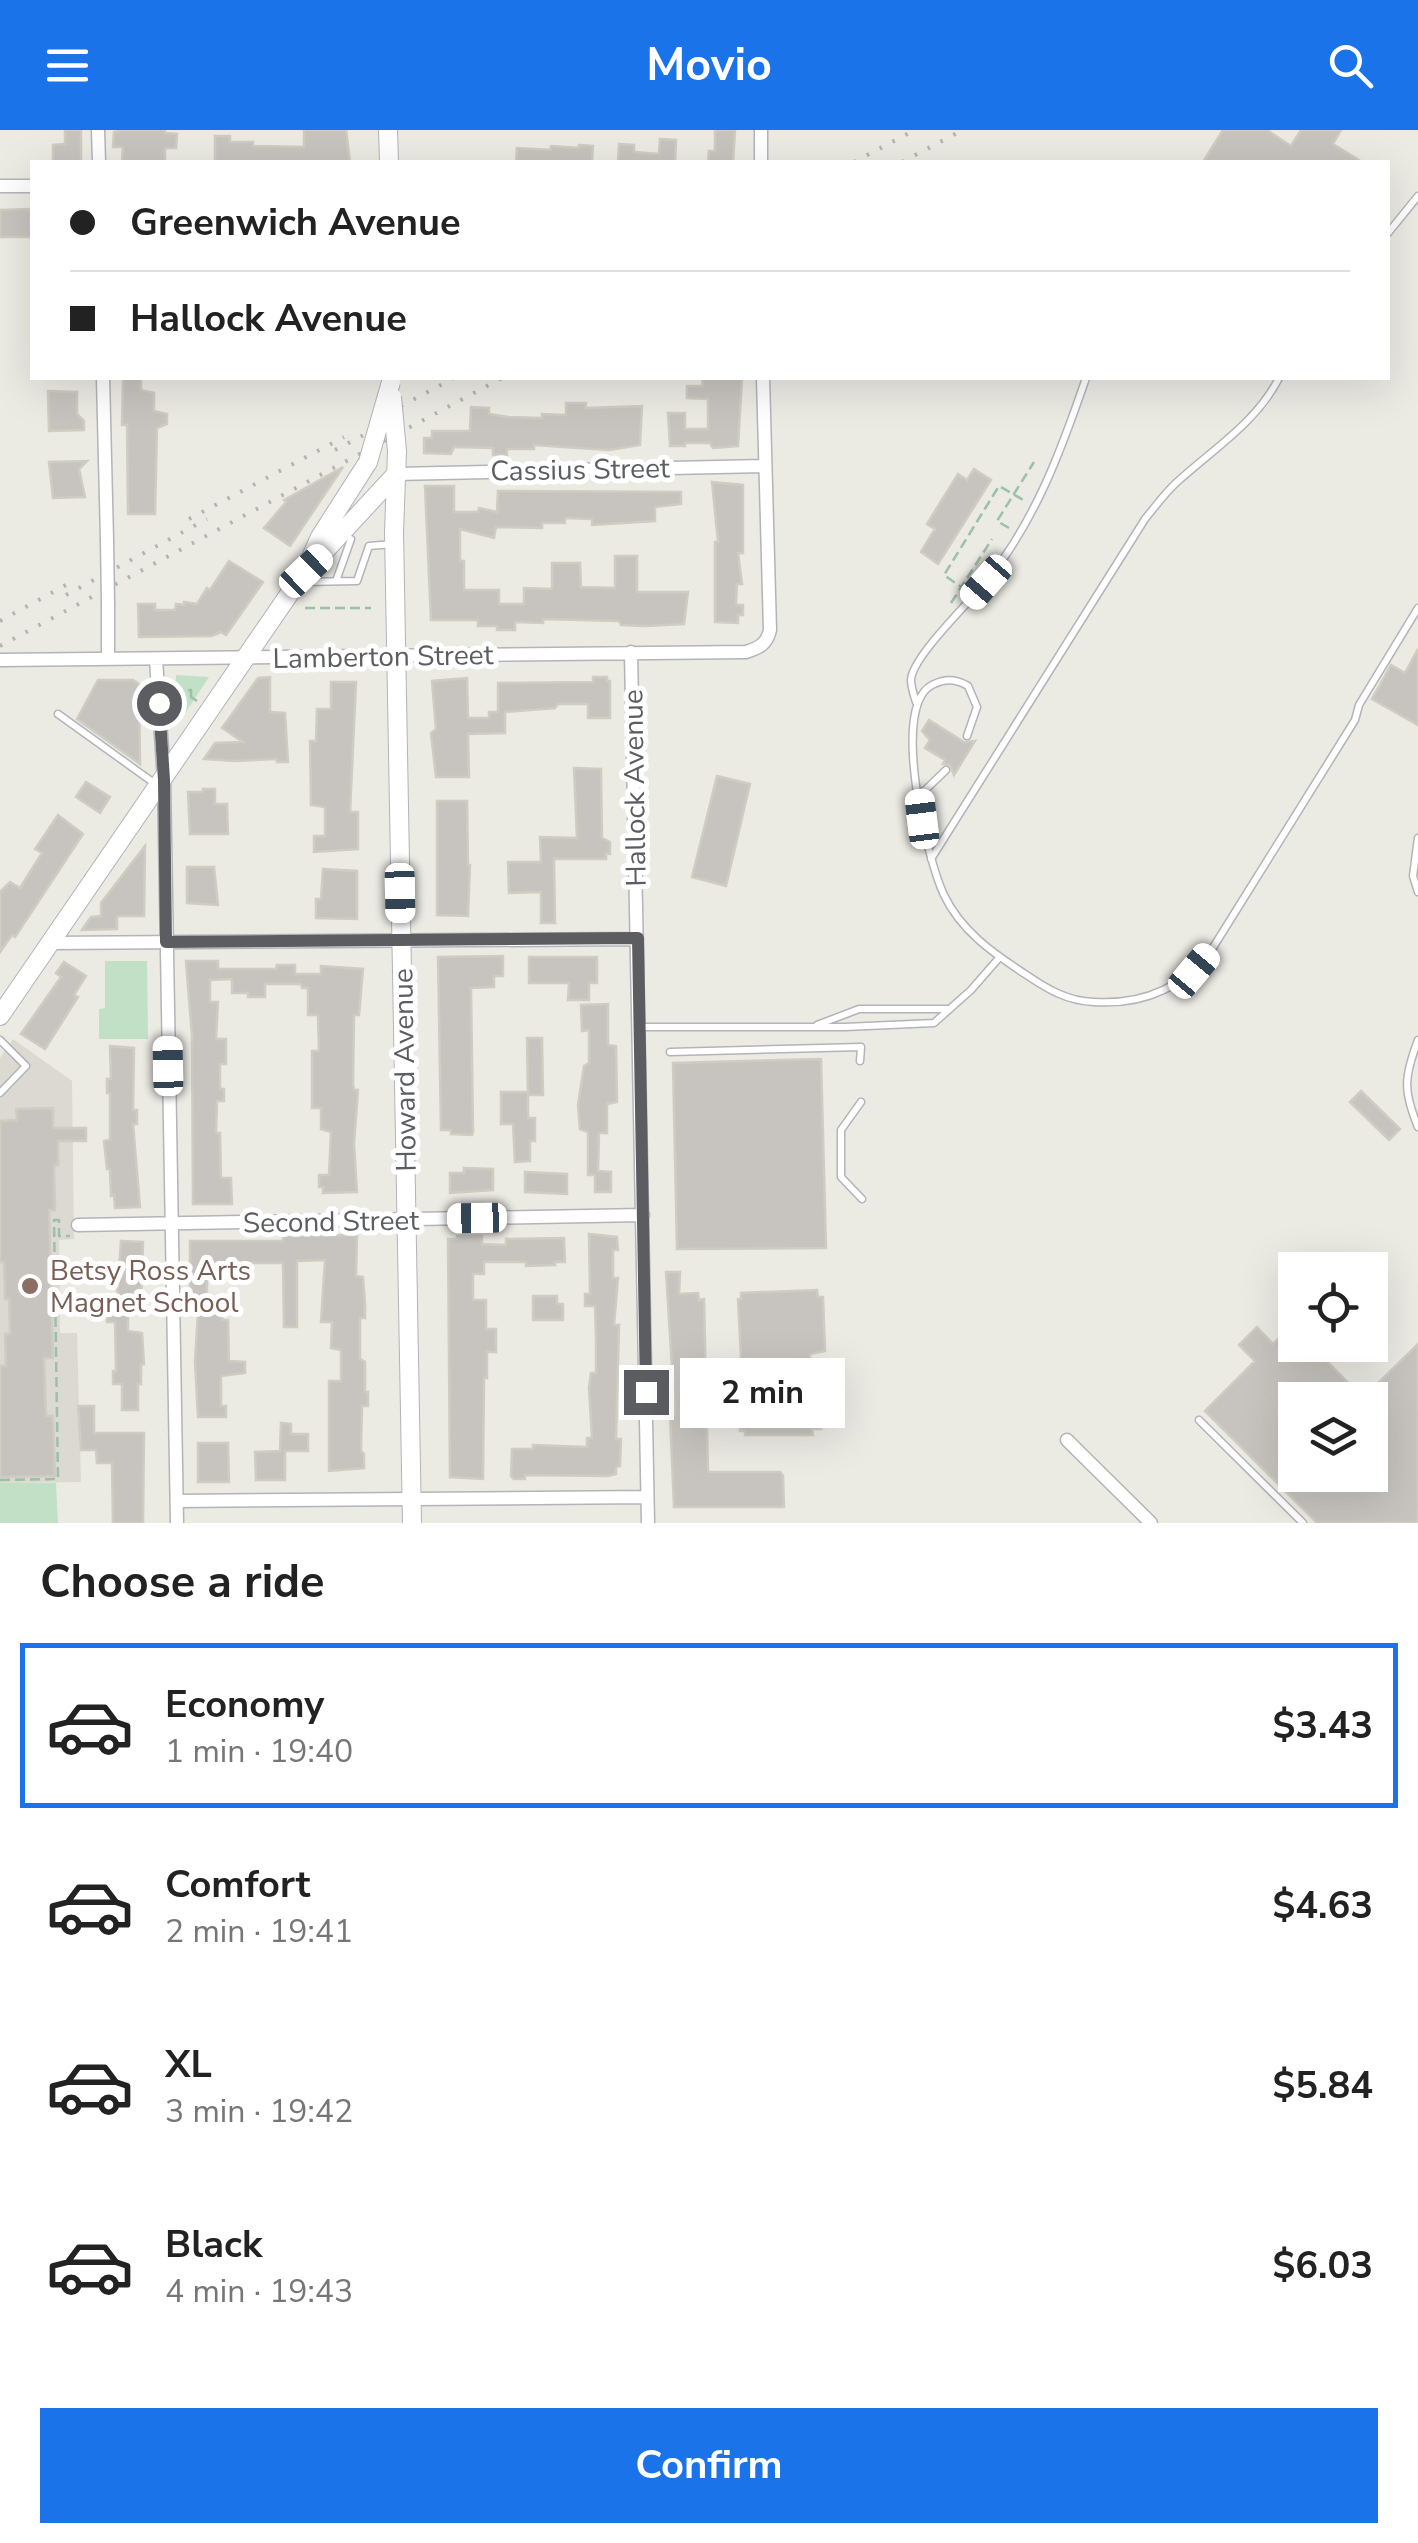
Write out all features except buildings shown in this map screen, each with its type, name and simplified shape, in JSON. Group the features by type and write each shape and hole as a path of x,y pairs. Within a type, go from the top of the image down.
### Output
{"main road":[{"path":"388,130 389,160"},
{"path":"0,1016 302,576 320,537 368,462 391,380"},
{"name":"Howard Avenue","path":"391,380 397,450 394,544 412,1523"},
{"path":"302,576 346,537 396,474"}],"street":[{"path":"98,130 99,160"},
{"path":"760,160 761,130"},
{"path":"0,186 30,186"},
{"path":"103,380 108,660"},
{"path":"764,380 764,466"},
{"name":"Cassius Street","path":"396,474 764,466"},
{"name":"Lamberton Street","path":"1,660 746,652 764,644 770,630 764,466"},
{"name":"Hallock Avenue","path":"632,652 648,1523"},
{"path":"156,658 178,1523"},
{"path":"51,944 638,938"},
{"name":"Second Street","path":"76,1230 170,1224 643,1216"},
{"path":"1067,1440 1151,1523"},
{"path":"177,1501 648,1497"}],"lane":[{"path":"1390,231 1418,196"},
{"path":"1085,380 1065,443 1034,506 986,582 932,642 910,678 916,704 912,740 925,841 944,896 965,928 999,958 1047,989 1075,1001 1100,1003 1148,998 1172,988 1194,971 1209,954 1355,720 1359,704 1418,608"},
{"path":"932,859 1145,519 1172,486 1232,438 1278,380"},
{"path":"336,582 346,537 369,546 394,544"},
{"path":"302,576 356,581 369,546"},
{"path":"916,704 928,686 939,682 958,680 968,686 978,707 967,736"},
{"path":"58,714 161,784"},
{"path":"920,796 946,770"},
{"path":"1418,838 1413,876 1418,892"},
{"path":"640,1027 811,1028 934,1022 999,958"},
{"path":"811,1028 859,1010 950,1009"},
{"path":"0,1040 26,1066 0,1093"},
{"path":"1418,1040 1406,1072 1408,1102 1418,1128"},
{"path":"670,1052 861,1047 860,1061"},
{"path":"861,1102 841,1130 841,1177 862,1199"},
{"path":"1199,1420 1303,1523"}],"path":[{"path":"1009,531 997,521 1034,462"},
{"path":"967,592 944,575 999,486 1034,506"},
{"path":"305,608 371,608"},
{"path":"176,688 185,700 199,702"},
{"path":"0,1480 58,1479 54,1220 59,1220 59,1236 76,1230"}],"shaded area":[{"name":"Betsy Ross Arts Magnet School","path":"13,1039 72,1081 74,1239 59,1240 60,1333 77,1333 81,1482 0,1483 0,1058"}],"green space":[{"path":"176,675 209,677 178,724 174,723"},
{"path":"105,961 147,961 148,1039 99,1039 99,1009 105,1008"},
{"path":"0,1483 56,1483 58,1523 0,1523"}],"railway":[{"path":"858,160 915,130"},
{"path":"906,160 963,130"},
{"path":"388,413 450,380"},
{"path":"0,646 498,380"},
{"path":"335,450 406,413"},
{"path":"189,519 344,437"},
{"path":"66,595 207,519"},
{"path":"0,621 75,580"}],"place":[{"name":"Betsy Ross Arts Magnet School","path":"30,1286"}],"route":[{"path":"159,703 166,942 638,938 646,1392"}]}
